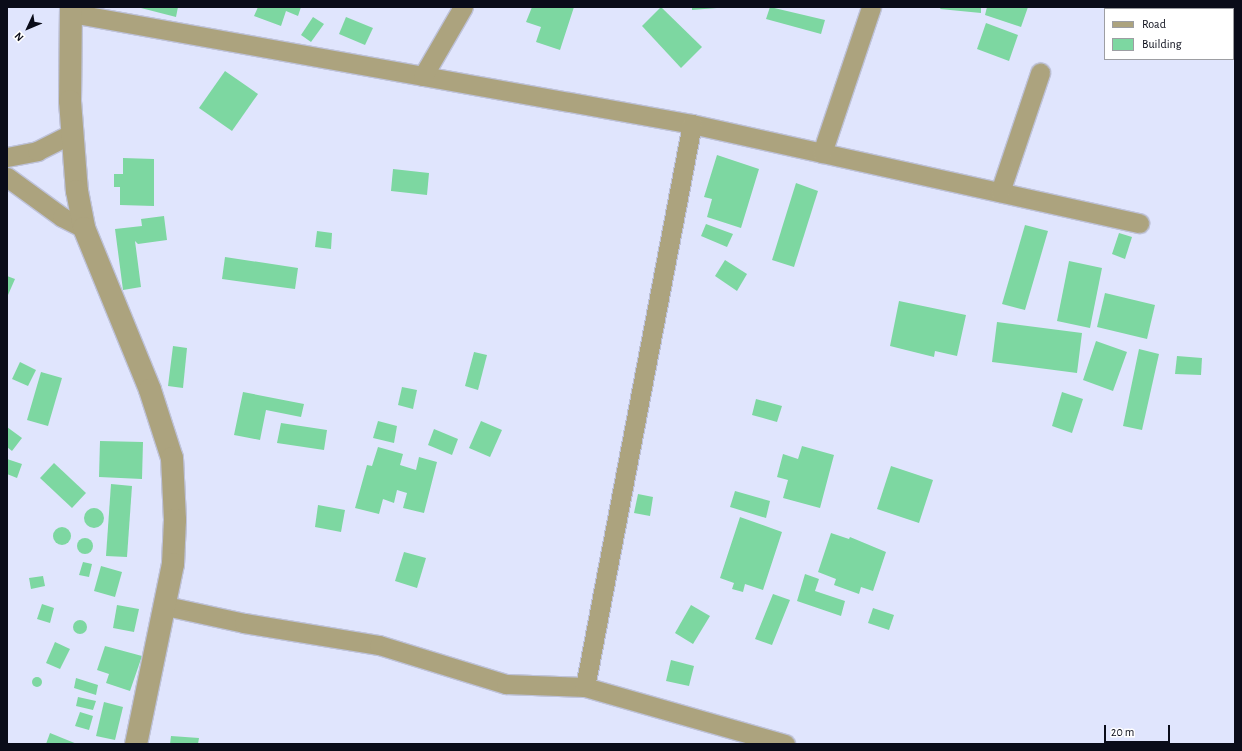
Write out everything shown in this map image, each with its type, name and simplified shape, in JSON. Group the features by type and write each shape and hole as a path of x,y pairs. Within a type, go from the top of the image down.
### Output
{"street":[{"path":"423,76 462,7"},
{"path":"822,153 871,7"},
{"path":"136,744 166,606 173,564 175,520 172,458 150,390 84,228 77,191 73,133 71,10 423,76 692,124 1139,223"},
{"path":"1000,192 1040,73"},
{"path":"585,687 692,124"},
{"path":"7,157 37,151 73,133"},
{"path":"7,177 84,228"},
{"path":"166,606 244,623 379,645 506,684 585,687 785,744"}],"building":[{"path":"137,7 178,7 176,17"},
{"path":"258,7 301,7 298,16 286,11 281,26 254,16"},
{"path":"532,7 574,7 560,50 536,42 541,27 526,22"},
{"path":"661,7 702,47 681,68 642,26"},
{"path":"692,7 717,7 717,8 692,10"},
{"path":"770,7 825,20 821,34 766,19"},
{"path":"941,7 981,7 981,13 940,9"},
{"path":"987,7 1028,7 1021,27 985,15"},
{"path":"313,17 324,24 311,42 301,35"},
{"path":"346,17 373,28 365,45 339,34"},
{"path":"986,23 1018,35 1009,61 977,49"},
{"path":"225,71 258,94 232,131 199,108"},
{"path":"717,155 759,169 741,228 707,217 712,199 704,197"},
{"path":"123,158 154,159 154,206 120,205 120,187 114,187 114,174 123,174"},
{"path":"393,169 429,173 427,195 391,191"},
{"path":"796,183 818,191 794,267 772,260"},
{"path":"164,216 167,240 138,244 135,241 141,287 123,290 115,229 142,226 141,219"},
{"path":"706,224 733,234 727,247 701,236"},
{"path":"1025,225 1048,231 1025,310 1002,304"},
{"path":"317,231 332,233 331,249 315,247"},
{"path":"1119,233 1132,237 1125,259 1112,254"},
{"path":"225,257 298,268 295,289 222,279"},
{"path":"725,260 747,274 737,291 715,276"},
{"path":"1069,261 1102,268 1090,328 1057,321"},
{"path":"7,276 15,279 8,295 7,295"},
{"path":"1105,293 1155,305 1147,339 1097,327"},
{"path":"899,301 966,315 957,356 935,351 934,357 890,346"},
{"path":"997,322 1082,333 1077,373 992,362"},
{"path":"1096,341 1127,352 1113,391 1083,380"},
{"path":"173,346 187,348 183,388 168,386"},
{"path":"1139,349 1159,354 1142,430 1123,426"},
{"path":"474,352 487,355 478,390 465,386"},
{"path":"1177,356 1202,358 1201,375 1175,374"},
{"path":"20,362 36,370 28,386 12,379"},
{"path":"41,372 62,378 48,426 27,420"},
{"path":"402,387 417,390 413,409 398,405"},
{"path":"243,392 304,404 301,417 266,410 260,440 234,435"},
{"path":"1062,392 1083,399 1072,433 1052,426"},
{"path":"756,399 782,406 777,422 752,415"},
{"path":"378,421 397,426 394,443 373,438"},
{"path":"481,421 502,430 490,457 469,448"},
{"path":"281,423 327,430 324,450 277,443"},
{"path":"7,427 22,438 12,451 7,447"},
{"path":"434,429 458,439 452,455 428,445"},
{"path":"100,441 143,442 142,479 99,477"},
{"path":"802,446 834,455 820,508 783,498 788,480 777,477 783,454 798,459"},
{"path":"378,447 403,454 400,465 416,470 419,457 437,462 424,513 403,508 407,493 397,490 394,503 383,499 379,514 355,508 367,465 372,466"},
{"path":"7,459 22,464 17,478 7,474"},
{"path":"54,463 86,493 72,508 40,478"},
{"path":"891,466 933,480 919,523 877,509"},
{"path":"111,484 132,486 127,557 106,556"},
{"path":"735,491 770,501 766,518 730,507"},
{"path":"638,494 653,497 650,516 634,513"},
{"path":"318,505 345,510 341,532 315,527"},
{"path":"94,508 101,511 104,518 101,525 94,528 87,525 84,518 87,511"},
{"path":"740,517 782,532 763,590 745,584 743,592 732,589 734,583 720,578"},
{"path":"62,527 68,530 71,536 68,542 62,545 56,542 53,536 56,530"},
{"path":"831,533 849,539 850,537 886,552 873,591 861,587 859,594 834,585 836,579 818,572"},
{"path":"85,538 92,543 93,546 88,553 85,554 78,549 77,546 82,539"},
{"path":"404,552 426,558 417,588 395,581"},
{"path":"83,562 92,564 89,577 79,575"},
{"path":"101,566 122,572 115,597 94,591"},
{"path":"805,574 819,579 815,591 845,601 841,616 797,601"},
{"path":"43,576 45,586 31,589 29,578"},
{"path":"773,594 790,600 772,645 755,639"},
{"path":"42,604 54,608 50,623 37,619"},
{"path":"117,605 139,609 134,632 113,628"},
{"path":"691,605 710,616 693,644 675,633"},
{"path":"873,608 894,615 889,630 868,623"},
{"path":"80,620 85,622 87,627 85,632 80,634 75,632 73,627 75,622"},
{"path":"55,642 70,649 60,669 46,663"},
{"path":"105,646 142,656 130,691 106,683 109,674 97,670"},
{"path":"671,660 694,666 689,686 666,681"},
{"path":"35,677 39,677 41,678 41,686 35,687 32,684 32,680"},
{"path":"76,678 98,685 96,695 74,688"},
{"path":"78,697 96,701 93,710 76,706"},
{"path":"104,702 123,707 115,740 96,736"},
{"path":"80,712 93,716 89,730 75,726"},
{"path":"50,733 77,744 46,744"},
{"path":"171,736 199,738 198,744 170,744"}]}
